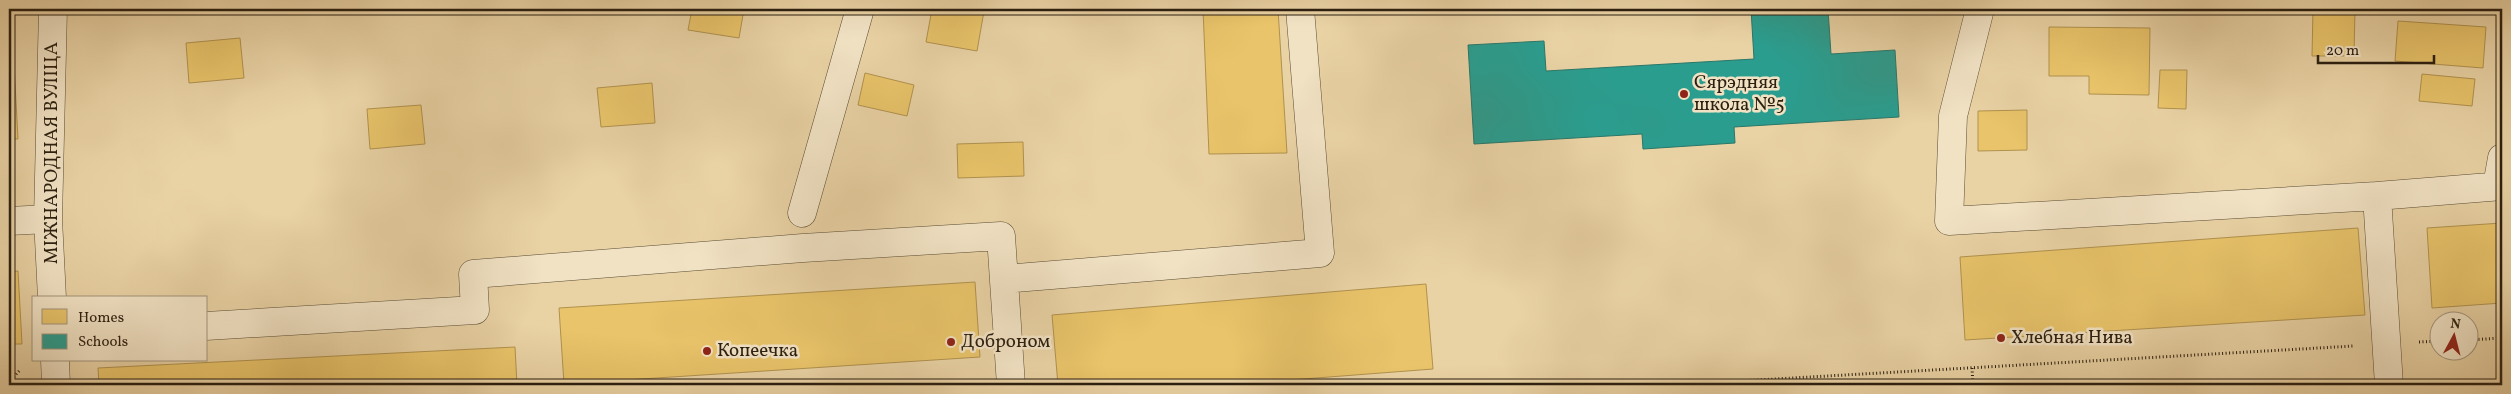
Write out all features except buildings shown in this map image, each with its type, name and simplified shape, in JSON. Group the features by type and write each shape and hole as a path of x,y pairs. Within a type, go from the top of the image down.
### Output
{"street":[{"name":"МІЖНАРОДНАЯ ВУЛІЦА","path":"52,296 48,219 53,9"},
{"path":"802,214 860,9"},
{"path":"1004,279 1320,253 1300,9"},
{"path":"1980,9 1953,116 1950,221 2378,196 2500,186 2502,158"},
{"path":"2378,196 2390,385"},
{"path":"9,221 48,219"},
{"path":"208,326 475,310 473,274 803,248 1001,236 1011,385"},
{"path":"55,362 56,385"}],"path":[{"path":"2478,339 2502,338"},
{"path":"1670,385 2428,342"},
{"path":"1972,368 1973,385"}],"place":[{"name":"Сярэдняя школа №5","path":"1684,94"},
{"name":"Хлебная Нива","path":"2001,338"},
{"name":"Доброном","path":"951,342"},
{"name":"Копеечка","path":"707,351"}]}
